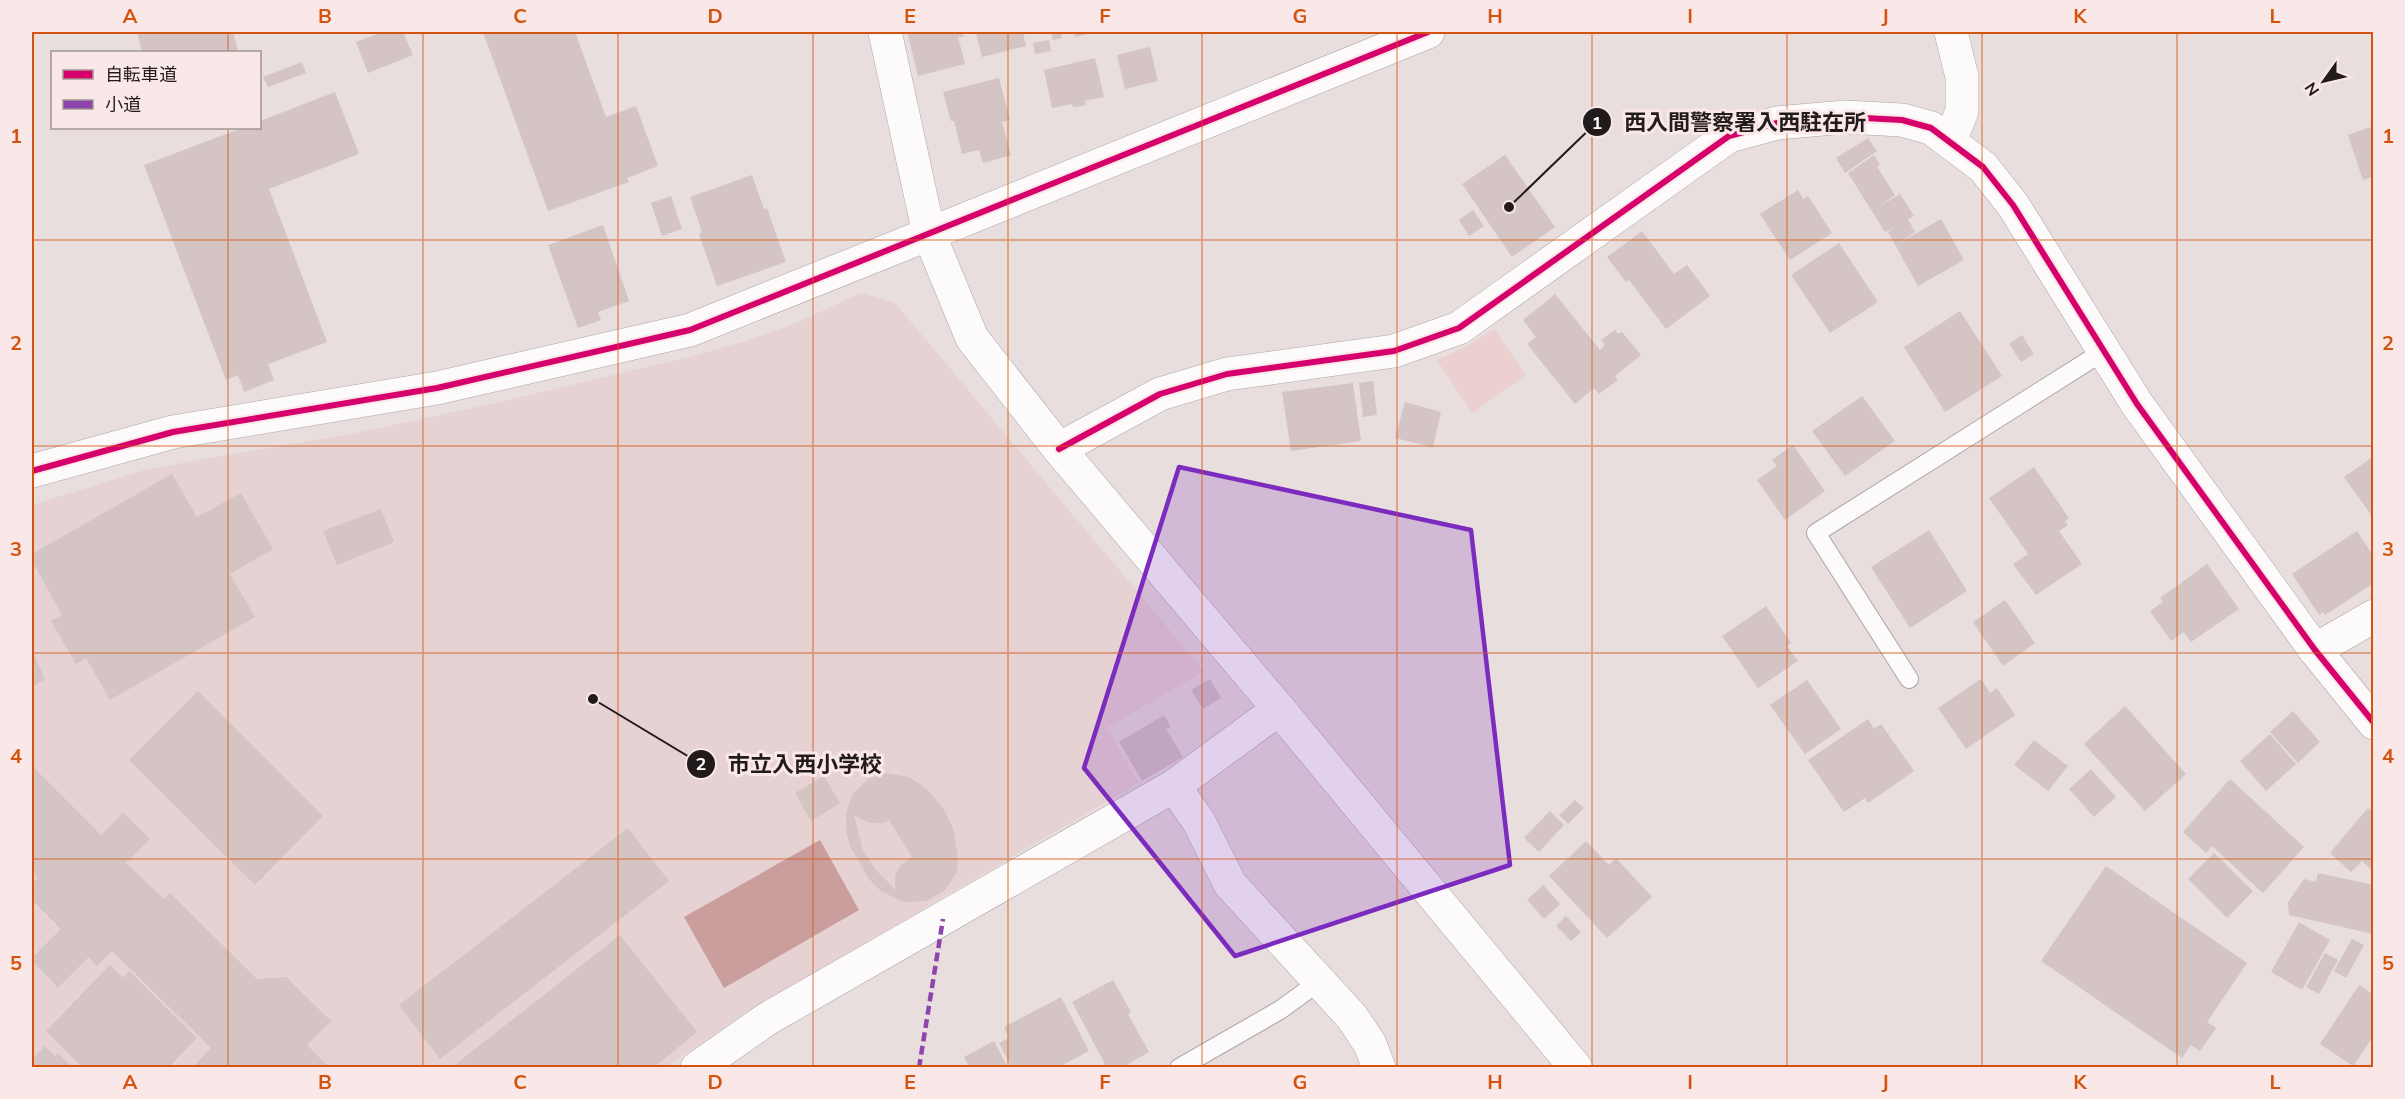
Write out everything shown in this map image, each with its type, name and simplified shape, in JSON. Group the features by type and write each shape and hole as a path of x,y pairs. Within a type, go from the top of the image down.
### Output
{"street":[{"path":"885,32 929,234 972,338 1059,449 1279,709 1576,1068"},
{"path":"32,471 173,432 437,388 690,330 1428,32"},
{"path":"1950,141 1962,111 1962,77 1951,32"},
{"path":"1059,449 1160,394 1227,374 1395,351 1459,328 1729,136 1777,123 1845,117 1902,120 1930,128 1950,141 1983,167 2013,205 2137,404 2315,650 2373,723"},
{"path":"2315,650 2373,616"},
{"path":"698,1068 767,1019 1174,786 1279,709"},
{"path":"1174,786 1198,822 1230,884 1320,981 1358,1026 1370,1044 1379,1068"}],"lane":[{"path":"1909,679 1816,533 2104,351"},
{"path":"1179,1068 1280,1010 1320,981"}],"highlighted area":[{"path":"1179,467 1471,530 1510,865 1235,956 1084,768"}],"shaded area":[{"path":"861,293 895,303 1204,671 1107,728 1139,783 745,1013 666,1067 32,1067 32,505 148,469 366,431 689,357 746,341 796,323"},
{"path":"1494,329 1526,375 1472,413 1437,360 1467,346"},
{"path":"820,840 859,910 724,988 684,917"}],"building":[{"path":"137,32 233,32 238,50 234,51 142,51"},
{"path":"383,32 403,32 413,55 368,73 356,42"},
{"path":"483,32 575,32 606,117 636,106 658,166 627,178 629,182 548,211"},
{"path":"907,32 962,32 964,37 958,37 965,64 918,76"},
{"path":"976,32 1023,32 1026,46 982,57"},
{"path":"1051,32 1061,32 1062,38 1053,40"},
{"path":"1074,32 1088,32 1088,34 1075,37"},
{"path":"1049,40 1051,51 1035,54 1033,43"},
{"path":"1150,47 1158,81 1125,89 1117,55"},
{"path":"1095,58 1104,97 1085,101 1086,105 1073,107 1072,104 1052,108 1044,70"},
{"path":"302,62 306,73 268,87 263,77"},
{"path":"999,78 1010,120 1002,122 1011,155 983,163 979,150 962,154 954,121 951,121 943,92"},
{"path":"335,92 359,154 269,189 327,342 268,364 274,380 244,392 238,375 226,380 144,165 239,129 261,129 261,121"},
{"path":"2374,126 2374,176 2363,180 2348,135"},
{"path":"1868,138 1877,151 1845,173 1836,158"},
{"path":"1505,155 1555,227 1512,257 1462,184"},
{"path":"1874,155 1880,165 1877,167 1895,195 1877,208 1900,194 1914,216 1908,219 1915,232 1899,243 1941,219 1964,260 1918,286 1888,232 1896,226 1885,232 1848,173"},
{"path":"752,175 764,209 767,208 786,262 717,286 699,234 702,232 690,197"},
{"path":"1798,190 1803,199 1808,196 1832,233 1790,260 1760,214"},
{"path":"671,196 682,229 662,236 651,203"},
{"path":"1473,210 1484,226 1469,236 1459,220"},
{"path":"603,225 629,301 598,312 601,320 578,328 548,245"},
{"path":"1642,231 1674,274 1687,265 1710,296 1666,329 1629,280 1626,282 1607,257"},
{"path":"1839,243 1878,302 1830,333 1791,275"},
{"path":"1555,294 1600,350 1605,345 1601,340 1615,330 1618,334 1622,332 1641,355 1615,376 1618,380 1599,394 1594,388 1575,404 1527,344 1536,337 1523,320"},
{"path":"1960,311 2002,376 1945,412 1904,347"},
{"path":"2022,335 2034,354 2021,362 2009,344"},
{"path":"1373,381 1377,415 1363,417 1359,383"},
{"path":"1353,383 1361,441 1291,451 1282,392"},
{"path":"1862,396 1895,441 1845,476 1812,431"},
{"path":"1405,402 1441,412 1433,447 1395,438"},
{"path":"1793,445 1825,491 1785,520 1757,480 1777,466 1772,460"},
{"path":"2374,456 2374,515 2372,516 2344,477"},
{"path":"2034,467 2069,518 2065,521 2068,525 2059,531 2082,564 2036,595 2013,564 2028,554 1989,498"},
{"path":"172,474 197,517 241,493 273,549 230,574 255,617 110,700 86,658 76,664 51,621 62,615 32,561 32,554"},
{"path":"381,509 394,542 337,565 323,531"},
{"path":"1929,530 1967,591 1910,628 1871,567"},
{"path":"2357,531 2374,557 2374,583 2325,615 2323,612 2319,615 2292,574"},
{"path":"2207,564 2239,609 2191,642 2184,632 2171,641 2150,611 2163,602 2160,598"},
{"path":"2005,600 2035,643 2003,666 1973,622"},
{"path":"1766,606 1791,643 1787,646 1798,661 1758,688 1722,636"},
{"path":"32,650 45,680 32,687"},
{"path":"1210,679 1221,698 1203,709 1191,690"},
{"path":"1981,679 1990,693 1997,688 2015,715 1966,749 1938,708"},
{"path":"1807,680 1841,729 1805,754 1770,705"},
{"path":"198,691 323,816 255,885 129,760"},
{"path":"2125,706 2186,774 2145,811 2084,744"},
{"path":"2293,711 2320,742 2298,763 2270,732"},
{"path":"1164,715 1171,727 1166,729 1183,757 1142,781 1119,742"},
{"path":"1868,719 1874,729 1881,724 1914,771 1868,803 1865,798 1844,812 1808,760"},
{"path":"2270,734 2296,764 2266,791 2240,761"},
{"path":"2034,740 2068,766 2048,791 2014,765"},
{"path":"32,766 101,835 123,813 150,839 126,863 164,899 170,893 257,979 286,977 331,1021 307,1045 330,1068 200,1068 196,1064 211,1048 112,951 97,966 89,957 58,988 32,961 32,958 61,929 32,900 32,884 38,878 32,871"},
{"path":"2091,769 2116,797 2094,817 2069,789"},
{"path":"887,773 909,777 928,790 945,811 953,828 958,858 957,872 945,890 927,901 903,902 881,891 869,879 850,846 846,830 846,813 852,795 868,779","holes":["854,815 869,823 883,823 889,820 912,857 901,865 895,875 895,889 876,870 862,848"]},
{"path":"824,776 840,803 811,821 795,793"},
{"path":"2230,779 2304,847 2263,893 2212,846 2206,853 2183,832"},
{"path":"1575,800 1584,808 1568,824 1559,815"},
{"path":"2368,808 2374,813 2374,872 2362,861 2351,872 2330,853"},
{"path":"1550,811 1564,825 1539,852 1524,838"},
{"path":"628,828 669,881 440,1059 399,1005"},
{"path":"1586,841 1609,865 1616,858 1652,897 1607,938 1549,876"},
{"path":"2214,853 2253,891 2227,918 2188,879"},
{"path":"2106,866 2247,963 2207,1022 2216,1028 2200,1051 2191,1045 2182,1058 2041,961"},
{"path":"2318,873 2374,885 2374,934 2289,915 2288,902 2304,879 2316,882"},
{"path":"1543,885 1560,904 1544,919 1527,900"},
{"path":"1566,916 1581,932 1571,941 1556,926"},
{"path":"2299,922 2330,940 2302,990 2271,972"},
{"path":"620,935 697,1032 653,1068 451,1068"},
{"path":"2352,939 2364,945 2346,978 2334,971"},
{"path":"2325,953 2338,960 2319,994 2306,987"},
{"path":"110,965 123,978 129,971 197,1038 168,1068 83,1068 46,1031"},
{"path":"1113,980 1149,1052 1121,1068 1107,1068 1072,1002"},
{"path":"2359,985 2374,995 2374,1035 2353,1066 2320,1044"},
{"path":"1061,997 1089,1051 1057,1068 1012,1068 999,1043 1009,1038 1004,1027"},
{"path":"994,1041 1008,1068 970,1068 964,1057"},
{"path":"45,1046 55,1056 58,1053 73,1068 32,1068 32,1059"}],"marked path":[{"path":"919,1068 943,919"}],"cycle path":[{"path":"32,471 173,432 437,388 690,330 1428,32"},
{"path":"1059,449 1160,394 1227,374 1394,351 1459,328 1729,136 1777,123 1845,117 1902,120 1931,128 1983,167 2013,205 2137,404 2315,650 2374,723"}],"place":[{"name":"西入間警察署入西駐在所","path":"1509,207"},
{"name":"市立入西小学校","path":"593,699"}]}
